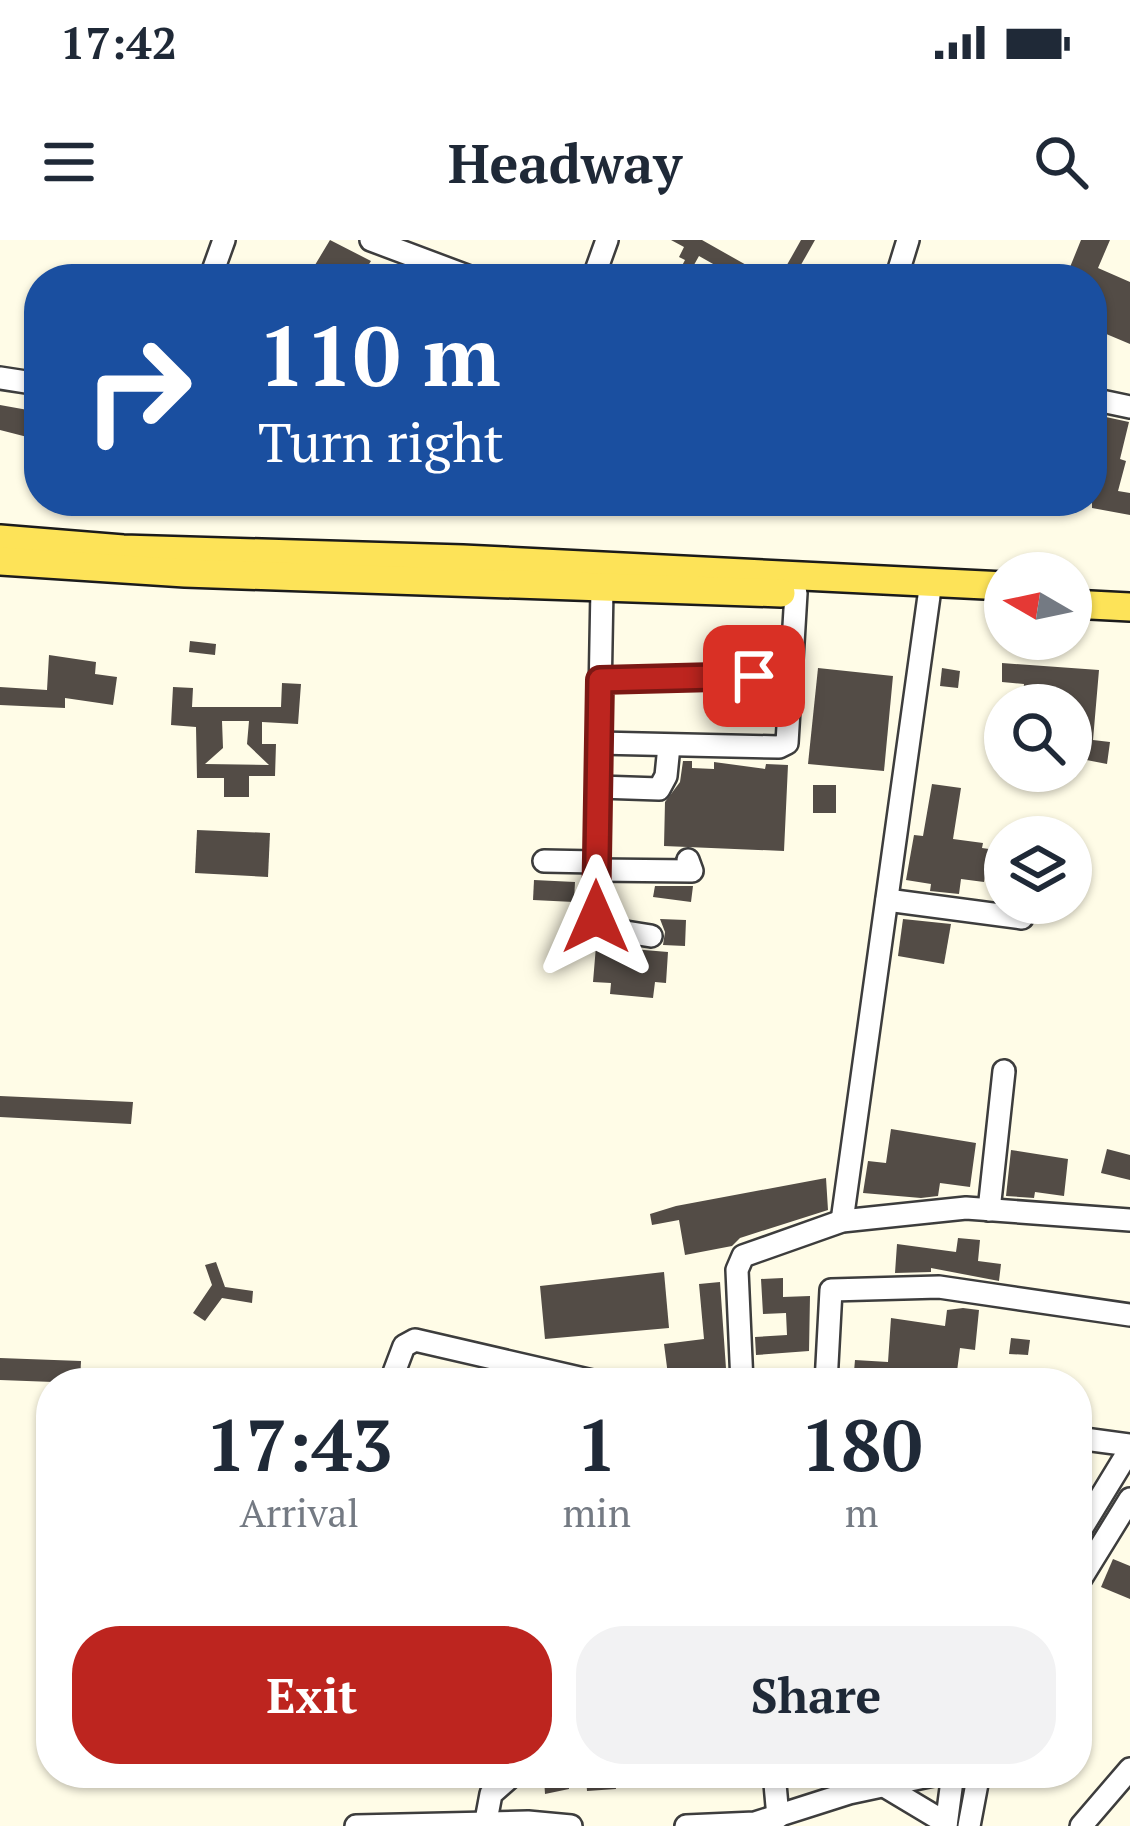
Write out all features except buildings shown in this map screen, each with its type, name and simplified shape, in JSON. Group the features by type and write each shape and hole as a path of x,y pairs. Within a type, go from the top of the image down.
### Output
{"main road":[{"path":"0,539 123,549 463,559 984,585"},
{"path":"0,561 150,571 984,599"},
{"path":"1092,590 1130,591"},
{"path":"1092,605 1130,607"}],"street":[{"path":"371,240 435,264"},
{"path":"602,587 596,917 602,928 651,936"},
{"path":"598,743 779,747 787,743 796,593"},
{"path":"842,1221 929,596"},
{"path":"600,680 792,676"},
{"path":"599,787 659,789 666,776 668,746"},
{"path":"544,861 692,871 688,860"},
{"path":"887,900 984,913"},
{"path":"989,1210 1004,1071"},
{"path":"741,1368 737,1270 742,1256 842,1221 966,1208 1130,1220"},
{"path":"827,1368 830,1290 939,1287 1130,1315"},
{"path":"395,1368 404,1346 415,1340 536,1368"},
{"path":"1092,1441 1130,1447 1092,1511"},
{"path":"1092,1561 1130,1499"},
{"path":"1111,1531 1130,1545"},
{"path":"1081,1826 1130,1769"},
{"path":"485,1826 491,1794 498,1788"},
{"path":"775,1788 778,1816"},
{"path":"686,1826 755,1823 849,1792 879,1788"},
{"path":"888,1788 954,1825"},
{"path":"950,1788 954,1825"},
{"path":"954,1825 972,1788"},
{"path":"356,1826 528,1822 571,1826"}],"route":[{"path":"596,917 600,680 754,676"}]}
